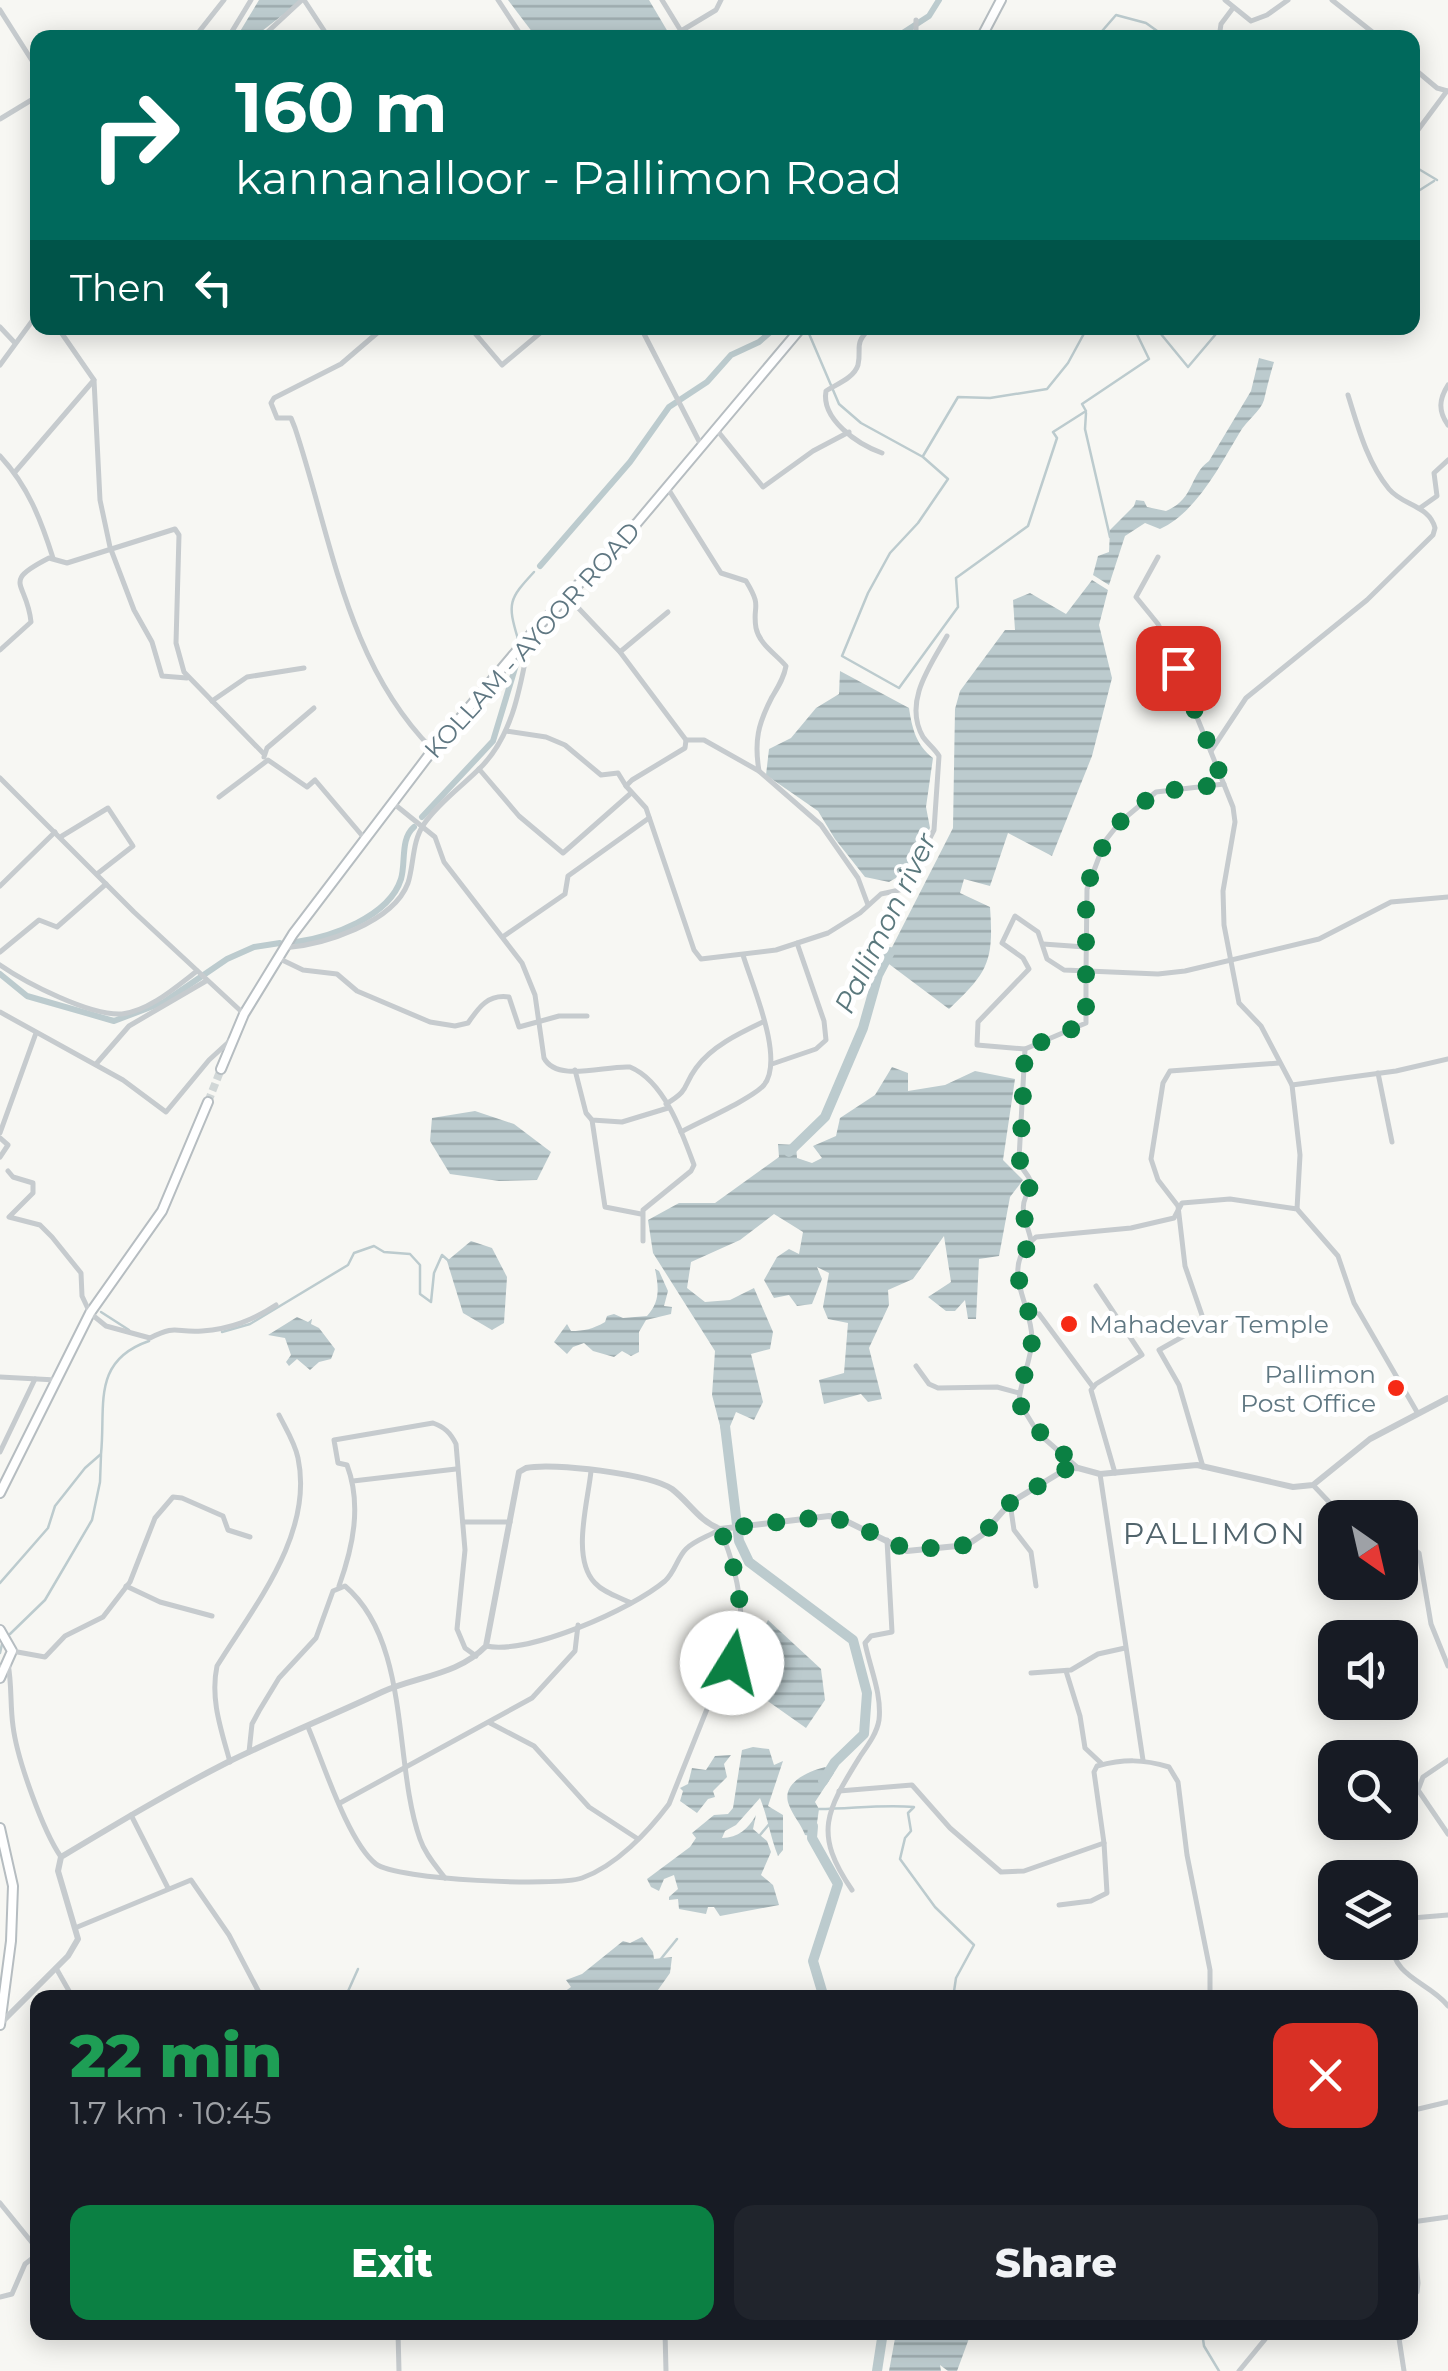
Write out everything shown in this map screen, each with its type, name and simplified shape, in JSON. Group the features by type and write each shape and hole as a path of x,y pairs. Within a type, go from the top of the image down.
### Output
{"main road":[{"path":"985,30 1001,0"},
{"name":"KOLLAM - AYOOR ROAD","path":"221,1069 244,1014 284,948 364,838 531,634 667,487 796,335"},
{"path":"1,1489 90,1314 162,1211 208,1102"},
{"path":"0,1630 12,1651 0,1678"},
{"path":"0,1828 14,1886 0,2024"}],"street":[{"path":"200,30 224,0"},
{"path":"233,30 252,0"},
{"path":"270,30 303,0 324,30"},
{"path":"498,0 518,30"},
{"path":"662,0 680,30"},
{"path":"688,30 716,10 720,0"},
{"path":"1225,0 1251,20 1267,16 1288,0"},
{"path":"1332,0 1370,30"},
{"path":"1222,30 1234,8"},
{"path":"0,10 30,57"},
{"path":"916,20 916,30"},
{"path":"1420,74 1436,88 1448,91 1420,128"},
{"path":"0,120 30,101"},
{"path":"0,365 30,324"},
{"path":"0,327 15,344"},
{"path":"63,335 94,380 100,500 110,546 134,610 152,642 162,676 189,678"},
{"path":"375,335 340,364 271,403 274,415 290,418 296,428 329,550 356,632 374,671 406,721 433,751"},
{"path":"476,335 502,365 538,335"},
{"path":"644,335 702,446"},
{"path":"861,335 856,370 826,391 825,404 832,420 882,453"},
{"path":"15,472 94,380"},
{"path":"1448,385 1440,406 1448,425"},
{"path":"1211,751 1246,698 1366,600 1425,545 1435,528 1434,520 1420,508 1402,501 1386,486 1362,438 1348,395"},
{"path":"716,429 763,487 813,451 849,432"},
{"path":"0,456 28,491 52,558"},
{"path":"1420,508 1437,496 1434,473 1448,460"},
{"path":"667,487 721,573 746,581 758,601 756,630 786,666 758,724 759,771"},
{"path":"0,650 32,620 19,575 52,558 67,562 172,528 178,531 176,643 189,678 264,757 307,786 315,780 364,838"},
{"path":"1158,557 1136,597 1166,640 1224,784 1235,822 1223,891 1224,926 1239,1003 1261,1026 1292,1085 1300,1154 1297,1209"},
{"path":"566,596 620,652 686,740"},
{"path":"620,652 668,612"},
{"path":"284,948 323,942 394,904 406,887 422,826 479,769 506,731 525,671 531,634"},
{"path":"506,731 546,737 564,745 602,775 618,773 630,794 645,804 697,956 705,959 743,955 828,933 881,894 904,889 931,842 939,756 922,734 919,686 948,636"},
{"path":"212,701 247,677 304,668"},
{"path":"218,797 314,708"},
{"path":"686,740 704,740 759,771 821,825 858,878 868,906"},
{"path":"626,786 684,748 686,740"},
{"path":"479,769 518,816 563,853 630,794"},
{"path":"0,778 244,1014"},
{"path":"1224,784 1156,792 1120,822 1105,841 1086,888 1086,948 1086,973 1086,1023 1025,1049 978,1045 976,1028 986,1012 1029,968 1023,958 1002,943 1015,916 1038,932 1049,962 1067,972 1086,973 1172,972 1319,939 1391,902 1448,896"},
{"path":"393,803 435,838 444,862 529,977 546,1063 560,1071 630,1067 651,1080 667,1106 693,1168 646,1206 641,1214 643,1240"},
{"path":"0,886 58,834 108,808 133,846 97,874"},
{"path":"503,937 565,894 568,876 649,818"},
{"path":"0,952 39,920 55,927 60,925 106,884"},
{"path":"771,1065 816,1050 826,1040 824,1020 797,943"},
{"path":"1044,944 1086,948"},
{"path":"680,1133 765,1084 771,1046 743,955"},
{"path":"278,958 303,970 337,974 361,993 441,1025 468,1023 484,1002 505,996 509,997 518,1026 559,1016 587,1016"},
{"path":"0,964 48,994 120,1014 154,1002 201,976"},
{"path":"96,1064 129,1026 201,976"},
{"path":"0,1012 123,1080 166,1112 208,1060 235,1036"},
{"path":"592,1120 622,1122 667,1106 683,1094 698,1066 722,1044 764,1022"},
{"path":"0,1157 8,1145 0,1135 36,1033"},
{"path":"1025,1049 1020,1167 1032,1180 1022,1210 1031,1240 1016,1281 1031,1320 1031,1352 1019,1394 1023,1411 1038,1433 1078,1468"},
{"path":"1292,1085 1448,1059"},
{"path":"1203,1467 1178,1385 1159,1350 1205,1324 1185,1266 1178,1206 1158,1180 1151,1158 1165,1076 1170,1071 1279,1063"},
{"path":"575,1070 586,1113 592,1120 605,1207 641,1214"},
{"path":"1378,1073 1392,1142"},
{"path":"8,1171 13,1177 33,1183 33,1193 10,1217 40,1224 52,1237 81,1273 82,1296 90,1314 106,1326 150,1338 168,1328 197,1332 223,1329 256,1318 276,1305"},
{"path":"1031,1240 1154,1224 1174,1218 1182,1203 1230,1199 1297,1209 1338,1256 1354,1303 1417,1412"},
{"path":"1093,1387 1142,1355 1096,1286"},
{"path":"1038,1314 1093,1387 1115,1473"},
{"path":"916,1366 929,1384 938,1388 997,1388 1019,1394"},
{"path":"0,1377 56,1380"},
{"path":"0,1452 36,1379"},
{"path":"486,1646 522,1646 631,1604 667,1578 688,1548 723,1529 830,1516 908,1550 967,1545 982,1536 1010,1503 1066,1469 1078,1468 1100,1474 1203,1467 1293,1486 1313,1486 1370,1439 1448,1398"},
{"path":"230,1762 216,1708 213,1685 217,1666 278,1565 299,1504 298,1454 279,1415"},
{"path":"249,1752 252,1724 258,1711 279,1678 316,1638 352,1548 353,1482 346,1465 338,1463 334,1440 433,1423 452,1437 465,1550 457,1629 465,1648 476,1656"},
{"path":"61,1858 131,1814 249,1752 394,1686 455,1668 476,1656 486,1646 519,1472 526,1468 591,1471 653,1480 672,1490 708,1524 723,1529"},
{"path":"353,1482 456,1469"},
{"path":"591,1471 584,1545 586,1569 600,1588 631,1604"},
{"path":"1100,1474 1144,1760"},
{"path":"1313,1486 1327,1500"},
{"path":"12,1651 43,1657 65,1636 103,1617 136,1572 155,1518 173,1497 222,1516 228,1530 250,1536"},
{"path":"1010,1503 1015,1534 1030,1552 1036,1586"},
{"path":"462,1522 510,1522"},
{"path":"308,1727 354,1836 375,1863 399,1874 570,1881 603,1866 638,1839 668,1804 713,1694 726,1682 739,1644 740,1604 723,1529"},
{"path":"852,1890 832,1856 826,1829 837,1792 874,1736 878,1722 873,1669 865,1642 871,1636 892,1632 886,1539"},
{"path":"1418,1554 1431,1624 1448,1666"},
{"path":"126,1586 160,1602 212,1616"},
{"path":"338,1586 353,1593 370,1616 394,1686 421,1842 446,1878"},
{"path":"340,1803 532,1698 575,1651 578,1626"},
{"path":"1031,1673 1066,1671 1098,1654 1125,1648"},
{"path":"4,1666 20,1759 43,1824 61,1858 58,1871 78,1938 68,1956 34,1990"},
{"path":"1066,1671 1080,1716 1084,1748 1103,1764"},
{"path":"490,1723 534,1746 589,1807 638,1839"},
{"path":"1059,1905 1091,1901 1106,1894 1104,1843 1094,1772 1097,1766 1124,1759 1170,1767 1177,1776 1187,1855 1210,1970 1210,1990"},
{"path":"1448,1760 1423,1777 1418,1790 1448,1834"},
{"path":"837,1792 912,1785 950,1828 1001,1872 1024,1871 1104,1843"},
{"path":"131,1814 168,1888"},
{"path":"74,1928 188,1879 196,1883 230,1935 258,1990"},
{"path":"1418,1918 1448,1915"},
{"path":"1395,1960 1409,1977 1440,1996 1448,2006"},
{"path":"56,1968 68,1990"},
{"path":"0,2024 30,1994"},
{"path":"1418,2109 1448,2102"},
{"path":"0,2203 30,2242"},
{"path":"1418,2221 1448,2217"},
{"path":"0,2297 12,2294 30,2259"},
{"path":"398,2340 399,2371"},
{"path":"665,2340 666,2371"},
{"path":"1239,2371 1264,2340"},
{"path":"1399,2340 1404,2371"}],"shaded area":[{"path":"259,0 302,0 263,30 241,30"},
{"path":"508,0 649,0 667,30 531,30"},
{"path":"1259,358 1274,362 1262,404 1196,500 1160,529 1145,523 1125,536 1109,585 1093,575 1098,556 1109,552 1110,530 1136,500 1166,511 1187,494 1251,391"},
{"path":"1092,580 1108,590 1099,625 1112,678 1092,756 1052,856 1008,833 990,886 964,879 960,893 990,907 991,941 980,975 949,1009 885,961 953,828 955,709 960,691 1005,630 1015,630 1013,600 1030,593 1066,614"},
{"path":"840,671 909,708 916,736 933,758 926,807 930,828 908,871 889,882 865,877 818,811 766,775 769,749 791,738 816,708 839,694"},
{"path":"892,1067 908,1073 908,1091 945,1085 975,1071 1015,1079 1003,1160 1023,1180 1010,1197 999,1256 979,1259 976,1319 968,1319 965,1300 955,1311 946,1311 928,1297 951,1282 944,1236 913,1279 888,1290 889,1305 869,1348 882,1399 868,1402 861,1394 824,1404 819,1380 844,1373 848,1323 828,1319 823,1307 829,1273 817,1267 822,1279 812,1304 797,1306 789,1295 774,1298 764,1280 777,1257 789,1249 799,1254 803,1232 774,1214 740,1240 691,1262 687,1288 705,1302 730,1300 754,1288 773,1332 770,1349 751,1354 763,1402 754,1420 736,1412 724,1441 712,1395 715,1351 653,1253 648,1220 679,1203 715,1203 779,1157 778,1144 796,1145 797,1158 812,1163 822,1158 813,1146 836,1136 840,1118 875,1095"},
{"path":"475,1111 514,1124 551,1152 537,1180 499,1181 450,1174 430,1141 432,1118"},
{"path":"471,1241 492,1248 507,1277 504,1323 492,1330 463,1313 447,1261"},
{"path":"655,1269 668,1291 664,1306 672,1307 671,1314 646,1320 639,1332 639,1352 631,1356 622,1351 614,1357 593,1351 584,1343 567,1354 554,1342 567,1324 571,1331 580,1331 605,1322 607,1316 614,1314 623,1318 647,1316 657,1294"},
{"path":"297,1317 308,1322 312,1319 311,1324 319,1328 335,1349 331,1359 310,1370 297,1359 289,1366 286,1362 291,1355 285,1338 268,1335"},
{"path":"768,1620 821,1669 825,1700 806,1728 738,1680"},
{"path":"769,1749 774,1765 783,1761 768,1806 783,1815 783,1850 778,1856 760,1798 722,1838 742,1831 756,1815 753,1829 767,1841 771,1852 761,1875 773,1885 779,1905 720,1916 714,1907 708,1907 706,1914 679,1909 678,1899 669,1900 678,1889 674,1875 664,1879 659,1891 647,1879 690,1847 696,1838 692,1833 714,1815 728,1814 733,1808 742,1750"},
{"path":"731,1755 724,1764 727,1777 713,1791 715,1797 708,1799 697,1813 680,1801 680,1788 688,1784 692,1768 706,1770 715,1756"},
{"path":"825,1767 834,1773 815,1802 819,1809 815,1837 805,1835 789,1805 789,1790 804,1775"},
{"path":"642,1937 654,1959 672,1957 670,1973 658,1990 567,1990 571,1987 566,1980 582,1974 623,1941 630,1943"},
{"path":"895,2340 968,2340 957,2371 940,2365 941,2371 889,2371"}],"waterway":[{"path":"907,30 929,16 939,0"},
{"path":"1103,30 1116,15 1146,23 1156,30"},
{"path":"1420,170 1437,180"},
{"path":"1420,190 1434,181"},
{"path":"540,566 630,462 669,407 707,382 731,355 767,335"},
{"path":"810,335 839,404 861,423 923,457 948,479 918,523 890,553 868,593 842,656 899,688 958,607 956,578 1028,526 1057,438 1053,432 1086,411 1082,404 1149,359 1137,335"},
{"path":"923,456 958,397 990,398 1047,389 1083,335"},
{"path":"1162,335 1188,367 1215,335"},
{"path":"1086,413 1085,429 1110,537"},
{"path":"518,639 512,602 534,572"},
{"path":"422,817 493,741 519,655"},
{"path":"296,942 341,930 384,904 401,879 405,844 414,827"},
{"path":"0,974 27,996 114,1021 164,1002 227,959 254,947 280,943"},
{"name":"Pallimon river","path":"789,1152 825,1117 890,952"},
{"path":"222,1332 250,1324 348,1265 354,1253 374,1246 384,1252 410,1254 420,1265 420,1294 431,1302 434,1273 442,1255 450,1262"},
{"path":"101,1312 129,1330"},
{"path":"0,1583 48,1528 55,1506 101,1454 103,1402 110,1373 130,1350 149,1341"},
{"name":"Pallimon river","path":"725,1426 739,1541 749,1562 853,1640 867,1693 864,1734 835,1762 823,1781"},
{"path":"10,1634 45,1600 92,1520 101,1455"},
{"path":"0,1653 2,1644"},
{"path":"819,1809 914,1807 908,1813 911,1831 905,1838 900,1859 935,1907 974,1945 956,1978 954,1990"},
{"path":"760,1835 771,1822"},
{"name":"Pallimon river","path":"813,1826 812,1838 838,1884 813,1961 822,1990"},
{"path":"660,1960 677,1939"},
{"path":"349,1990 358,1969"},
{"name":"Pallimon river","path":"877,2371 882,2340"},
{"path":"1203,2340 1219,2371"}],"tunnel":[{"path":"208,1102 221,1069"}],"place":[{"name":"Mahadevar Temple","path":"1069,1324"},
{"name":"Pallimon Post Office","path":"1396,1388"}],"district":[{"name":"PALLIMON","path":"1215,1534"}],"route":[{"path":"732,1663 739,1644 740,1604 720,1529 830,1516 908,1550 967,1545 982,1536 1010,1503 1066,1469 1078,1468 1038,1433 1019,1402 1032,1336 1031,1320 1016,1281 1031,1240 1022,1203 1032,1180 1020,1167 1025,1049 1086,1023 1086,888 1105,841 1120,822 1156,792 1224,784 1178,668"}]}
